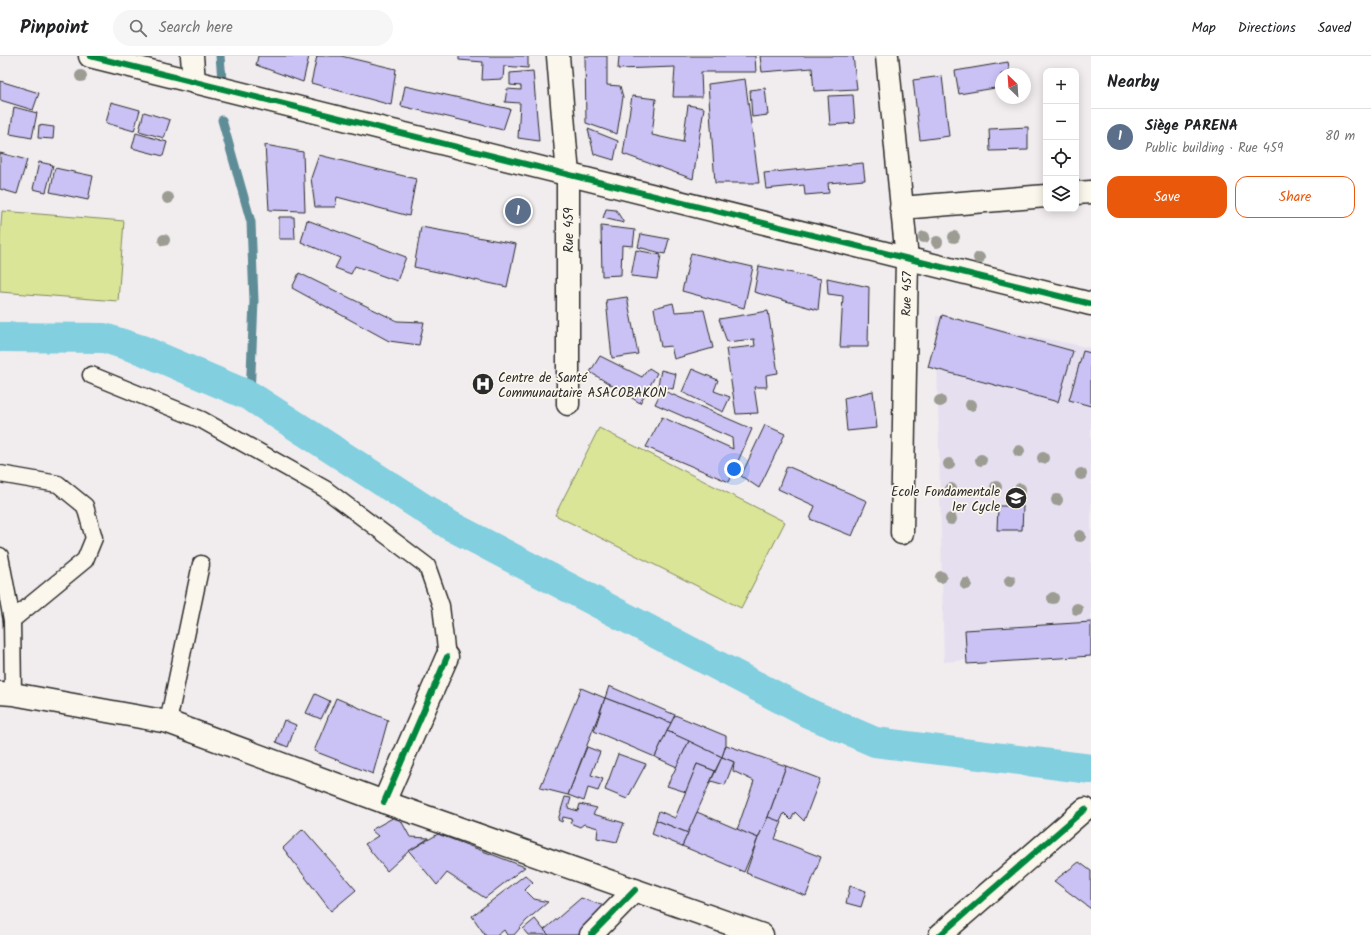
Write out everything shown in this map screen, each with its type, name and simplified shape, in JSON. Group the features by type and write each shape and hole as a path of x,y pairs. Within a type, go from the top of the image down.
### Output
{"street":[{"path":"90,56 1091,304"},
{"path":"192,56 194,82"},
{"name":"Rue 459","path":"558,56 568,175 568,404"},
{"name":"Rue 457","path":"887,56 906,258 902,533"},
{"path":"1079,193 1091,192"},
{"path":"901,208 1043,196"},
{"path":"384,802 446,657"},
{"path":"7,693 168,722 384,802 762,935"},
{"path":"940,935 1085,809"},
{"path":"591,935 635,890"}],"lane":[{"path":"91,375 202,420 325,489 427,566 441,606 446,657"},
{"path":"0,474 58,484 85,506 94,538 85,560 12,620"},
{"path":"0,556 12,620 7,693"},
{"path":"168,722 201,564"}],"shaded area":[{"name":"Ecole Fondamentale 1er Cycle","path":"936,316 1091,348 1091,648 944,662"}],"green space":[{"path":"2,211 124,221 118,301 0,292 0,237"},
{"path":"599,428 785,522 741,608 555,515"}],"building":[{"path":"258,56 309,56 303,82 256,65"},
{"path":"317,56 341,56 396,69 391,105 311,83"},
{"path":"459,56 528,56 528,68 504,66 503,79 482,80 483,62 459,60"},
{"path":"585,56 607,56 607,85 620,86 623,97 617,134 586,123"},
{"path":"619,56 755,56 756,72 701,72 702,97 673,97 675,67 618,69"},
{"path":"760,56 853,56 857,89 814,91 812,68 762,72"},
{"path":"1008,62 1009,68 995,68 995,88 959,94 955,71"},
{"path":"533,71 539,141 518,138 520,103 505,102 507,89 521,90 521,86 510,85 510,73"},
{"path":"942,76 949,136 920,140 913,80"},
{"path":"745,79 759,183 715,183 708,84"},
{"path":"0,81 39,93 33,110 0,100"},
{"path":"405,86 510,109 503,130 401,106"},
{"path":"765,88 768,115 752,117 750,90"},
{"path":"853,95 855,123 830,125 828,96"},
{"path":"632,96 656,99 652,135 683,142 688,105 704,108 693,179 623,154"},
{"path":"111,102 140,110 134,131 106,123"},
{"path":"14,107 37,113 32,138 10,134"},
{"path":"144,112 170,120 164,138 139,131"},
{"path":"39,125 54,127 53,139 38,138"},
{"path":"1028,127 1028,150 990,151 989,129"},
{"path":"588,129 618,141 614,160 594,154"},
{"path":"136,133 167,142 163,156 132,148"},
{"path":"265,145 303,152 305,211 269,210"},
{"path":"0,153 27,160 17,194 0,189"},
{"path":"319,155 416,179 409,216 337,197 335,207 315,207 311,178"},
{"path":"39,162 53,165 46,192 33,189"},
{"path":"863,163 865,180 828,183 829,193 805,195 804,185 766,189 764,173"},
{"path":"55,168 93,176 88,200 50,192"},
{"path":"606,209 616,210 624,223 603,218"},
{"path":"279,217 294,217 295,239 279,239"},
{"path":"307,220 406,257 397,281 355,266 351,274 335,268 340,258 301,242"},
{"path":"601,226 635,230 633,246 622,245 621,275 602,276"},
{"path":"421,227 516,244 507,287 414,267"},
{"path":"641,234 669,239 665,254 638,247"},
{"path":"636,250 661,255 657,279 631,276"},
{"path":"691,253 753,267 744,308 682,291"},
{"path":"759,266 821,279 818,310 754,292"},
{"path":"299,273 397,321 424,322 419,345 389,341 292,288"},
{"path":"827,278 869,287 868,347 840,347 843,296 828,294"},
{"path":"627,297 638,354 612,358 606,300"},
{"path":"673,303 675,312 704,310 713,348 674,359 671,346 661,347 654,308"},
{"path":"768,311 778,373 766,375 767,387 754,387 758,413 736,414 726,349 755,346 754,339 727,342 719,319"},
{"path":"942,315 1073,351 1058,402 928,367"},
{"path":"1083,351 1091,353 1091,406 1069,400"},
{"path":"600,356 642,377 649,368 657,373 640,403 590,372"},
{"path":"692,369 718,380 714,391 730,397 723,412 682,392"},
{"path":"661,370 676,374 673,389 658,385"},
{"path":"662,390 752,429 729,482 646,447 662,417 733,449 732,438 655,404"},
{"path":"873,391 877,428 847,431 844,398"},
{"path":"765,425 785,434 759,488 741,476"},
{"path":"787,466 867,501 852,536 810,519 815,506 778,489"},
{"path":"998,506 1023,506 1022,530 997,530"},
{"path":"1091,622 1091,656 967,664 965,630"},
{"path":"609,686 675,715 671,723 605,698"},
{"path":"581,688 605,698 568,795 540,788"},
{"path":"315,694 330,701 321,719 306,713"},
{"path":"336,698 388,720 373,774 314,751"},
{"path":"605,698 671,723 655,757 594,731"},
{"path":"675,715 726,736 726,745 722,757 667,731"},
{"path":"284,720 296,725 288,747 276,742"},
{"path":"667,731 689,741 677,767 655,757"},
{"path":"689,741 722,757 715,771 697,764 686,792 667,786"},
{"path":"726,745 786,766 768,817 758,838 737,830 754,781 733,771 734,762 722,757"},
{"path":"587,747 600,752 591,775 603,779 598,791 588,788 584,801 568,795"},
{"path":"618,754 646,764 627,799 605,790"},
{"path":"722,757 734,762 725,785 711,781"},
{"path":"697,764 715,771 688,833 656,820 659,811 675,818"},
{"path":"786,766 820,779 804,821 795,812 791,820 784,813 780,822 768,817"},
{"path":"565,797 571,798 568,808 578,811 580,804 597,808 593,814 624,823 617,842 597,838 598,828 584,824 580,827 570,823 572,819 563,817 562,822 558,820"},
{"path":"697,812 758,838 744,872 682,846"},
{"path":"398,815 410,837 429,838 409,851 387,871 365,844 378,836 371,830"},
{"path":"768,817 782,822 775,839 821,857 806,896 746,873 758,838"},
{"path":"656,820 688,833 682,846 652,834"},
{"path":"303,829 356,890 331,911 283,848"},
{"path":"438,834 525,867 485,898 447,873 437,885 409,851"},
{"path":"1079,862 1091,871 1091,909 1054,881"},
{"path":"525,875 533,882 525,890 534,899 548,902 526,921 514,935 507,935 504,930 498,935 485,935 472,916"},
{"path":"850,886 866,891 861,907 846,903"},
{"path":"581,898 610,908 580,935 549,935 544,930"},
{"path":"535,919 549,935 528,935 523,929"}],"waterway":[{"path":"220,56 222,80"},
{"path":"222,120 251,222 254,301 250,396"},
{"path":"0,337 104,338 142,350 250,396 451,526 808,713 875,742 1091,769"}],"cycle path":[{"path":"90,56 1091,304"},
{"path":"384,802 447,657"},
{"path":"940,935 1085,809"},
{"path":"591,935 635,890"}],"place":[{"name":"Siège PARENA","path":"518,211"},
{"name":"Centre de Santé Communautaire ASACOBAKON","path":"483,384"},
{"name":"Ecole Fondamentale 1er Cycle","path":"1016,498"}]}
